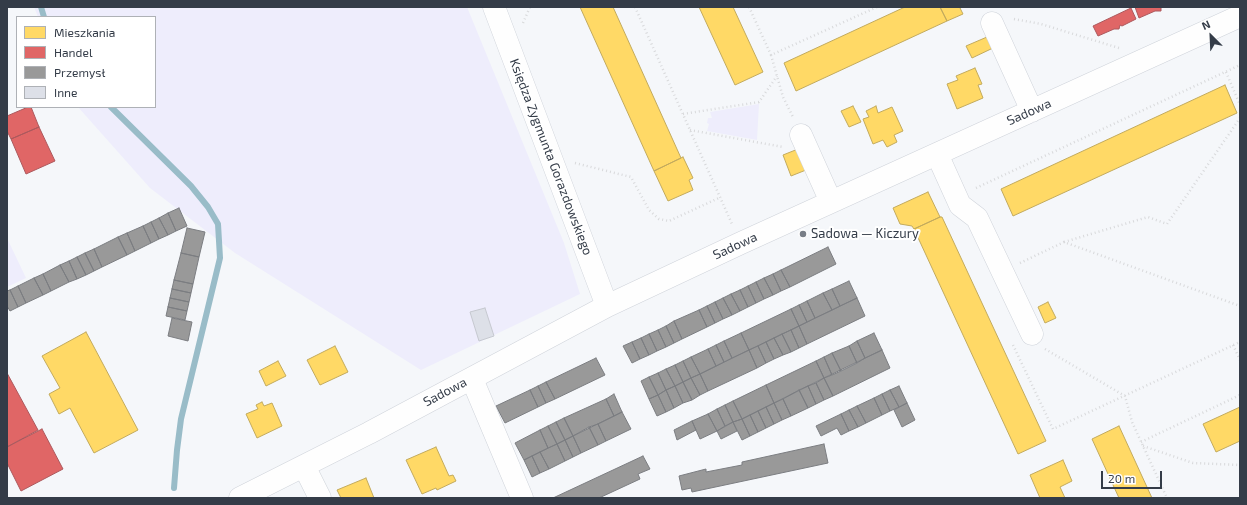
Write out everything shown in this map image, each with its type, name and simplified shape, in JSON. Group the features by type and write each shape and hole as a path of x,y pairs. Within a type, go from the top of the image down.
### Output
{"street":[{"name":"Księdza Zygmunta Gorazdowskiego","path":"494,7 607,306"},
{"name":"Sadowa","path":"240,498 369,433 607,306 831,202 1240,16"},
{"path":"1002,21 1032,111"},
{"path":"800,135 831,202"},
{"path":"937,154 960,205 977,218 1002,272 1031,342"},
{"path":"472,379 522,498"},
{"path":"304,466 320,498"}],"path":[{"path":"635,7 733,224"},
{"path":"690,130 784,148 800,135 783,96 771,55 749,7"},
{"path":"771,55 877,7"},
{"path":"1002,21 1041,24 1123,49"},
{"path":"956,197 1240,65"},
{"path":"1226,72 1240,105"},
{"path":"683,114 758,102 777,76"},
{"path":"1002,272 1064,242 1148,217 1167,224 1240,118"},
{"path":"550,156 631,177 650,210 659,219 669,220 721,197"},
{"path":"1064,242 1240,306"},
{"path":"1015,350 1031,342 1125,396 1132,422 1167,498"},
{"path":"1011,343 1053,429 1240,342"},
{"path":"1233,345 1240,360"},
{"path":"1141,442 1240,395"},
{"path":"1142,446 1193,463 1240,465"}],"shaded area":[{"path":"34,7 467,7 564,243 580,294 421,370 235,253 150,188 79,108 156,108 156,16 38,16"},
{"path":"759,104 757,140 707,131 709,124 707,123 708,118 712,118 710,112"},
{"path":"7,238 26,278 7,287"}],"building: Mieszkania":[{"path":"580,7 613,7 681,158 654,171"},
{"path":"699,7 733,7 763,72 735,85"},
{"path":"905,7 940,7 947,21 796,91 784,63"},
{"path":"940,7 963,7 960,8 963,14 947,21"},
{"path":"987,37 993,48 972,58 966,46"},
{"path":"975,68 982,84 978,85 983,98 957,109 947,84 958,80 956,76"},
{"path":"1225,85 1237,113 1013,216 1001,189"},
{"path":"853,106 861,122 849,127 841,111"},
{"path":"876,106 878,113 892,107 903,131 894,135 897,142 887,147 883,140 873,144 863,119 869,117 866,111"},
{"path":"798,149 806,170 791,176 783,155"},
{"path":"683,157 693,178 689,180 693,190 668,201 654,171"},
{"path":"928,192 940,217 914,229 912,226 900,224 893,208"},
{"path":"942,217 1046,441 1018,454 914,229"},
{"path":"1048,302 1056,318 1045,323 1038,307"},
{"path":"86,332 138,430 94,453 70,408 59,414 49,394 60,388 42,356"},
{"path":"335,346 348,372 320,385 307,360"},
{"path":"278,361 286,376 266,386 259,371"},
{"path":"262,402 264,406 272,403 282,426 257,438 246,414 258,409 256,405"},
{"path":"1240,407 1240,441 1216,452 1203,424"},
{"path":"1119,426 1152,498 1119,498 1092,439"},
{"path":"436,447 449,476 453,475 456,481 437,490 436,488 422,494 406,460"},
{"path":"1063,460 1072,481 1060,487 1065,498 1040,498 1030,475"},
{"path":"366,478 374,498 341,498 337,490"}],"building: Handel":[{"path":"1135,7 1161,7 1161,11 1155,11 1139,18"},
{"path":"1131,8 1136,19 1122,26 1120,25 1119,29 1114,29 1098,36 1093,26"},
{"path":"26,108 31,108 39,127 11,139 7,131 7,116"},
{"path":"39,127 55,161 26,174 11,139"},
{"path":"7,373 38,430 7,447"},
{"path":"42,429 63,469 21,491 7,463 7,447"}],"building: Przemysł":[{"path":"179,208 187,226 176,231 168,213"},
{"path":"168,213 176,231 168,235 159,218"},
{"path":"159,218 168,235 159,239 151,222"},
{"path":"151,222 159,239 151,243 143,226"},
{"path":"143,226 151,243 135,251 127,233"},
{"path":"187,228 205,232 199,257 181,253"},
{"path":"127,233 135,251 127,255 118,237"},
{"path":"118,237 127,255 102,267 94,249"},
{"path":"828,247 836,264 790,287 781,270"},
{"path":"94,249 102,267 94,271 85,253"},
{"path":"85,253 94,271 86,275 77,257"},
{"path":"181,253 199,257 193,284 174,280"},
{"path":"77,257 86,275 77,279 69,261"},
{"path":"69,261 77,279 69,282 60,265"},
{"path":"60,265 69,282 51,291 43,274"},
{"path":"781,270 790,287 781,291 773,274"},
{"path":"43,274 51,291 43,295 34,278"},
{"path":"773,274 781,291 773,295 764,278"},
{"path":"34,278 43,295 26,303 18,286"},
{"path":"764,278 773,295 764,299 756,282"},
{"path":"174,280 193,284 191,293 172,289"},
{"path":"849,281 857,298 840,306 832,289"},
{"path":"756,282 764,299 756,303 748,286"},
{"path":"18,286 26,303 18,307 10,290"},
{"path":"748,286 756,303 748,307 740,290"},
{"path":"172,289 191,293 189,302 170,298"},
{"path":"832,289 840,306 832,310 823,293"},
{"path":"10,290 18,307 10,311 7,306 7,291"},
{"path":"740,290 748,307 740,311 731,294"},
{"path":"823,293 832,310 815,318 807,301"},
{"path":"731,294 740,311 732,315 723,298"},
{"path":"170,298 189,302 187,311 168,307"},
{"path":"723,298 732,315 723,319 715,302"},
{"path":"857,298 865,316 807,344 799,326"},
{"path":"807,301 815,318 807,322 799,305"},
{"path":"715,302 723,319 715,323 707,306"},
{"path":"799,305 807,322 799,326 791,309"},
{"path":"707,306 715,323 707,327 699,310"},
{"path":"168,307 187,311 185,320 166,316"},
{"path":"791,309 799,326 749,350 741,333"},
{"path":"699,310 707,327 682,339 674,321"},
{"path":"172,318 192,322 188,341 168,336"},
{"path":"674,321 682,339 674,343 666,326"},
{"path":"666,326 674,343 666,347 658,330"},
{"path":"799,326 807,344 799,348 791,330"},
{"path":"658,330 666,347 657,351 649,334"},
{"path":"791,330 799,348 791,352 782,334"},
{"path":"741,333 749,350 732,358 724,341"},
{"path":"874,333 882,350 865,358 857,341"},
{"path":"649,334 657,351 649,355 641,338"},
{"path":"782,334 791,352 783,355 774,338"},
{"path":"641,338 649,355 640,359 632,342"},
{"path":"774,338 783,355 774,359 766,342"},
{"path":"724,341 732,358 724,362 716,345"},
{"path":"857,341 865,358 857,363 849,346"},
{"path":"632,342 640,359 632,363 623,346"},
{"path":"766,342 774,359 766,363 758,346"},
{"path":"716,345 724,362 716,366 708,349"},
{"path":"758,346 766,363 757,368 749,350"},
{"path":"849,346 857,363 841,371 832,353"},
{"path":"708,349 716,366 700,374 691,357"},
{"path":"749,350 757,368 708,391 700,374"},
{"path":"882,350 890,368 833,396 824,378"},
{"path":"832,353 841,371 832,375 824,357"},
{"path":"691,357 700,374 691,378 683,361"},
{"path":"824,357 832,375 824,378 816,361"},
{"path":"596,358 605,375 555,399 546,382"},
{"path":"683,361 691,378 683,382 675,365"},
{"path":"816,361 824,378 774,403 766,385"},
{"path":"675,365 683,382 675,386 666,369"},
{"path":"666,369 675,386 666,390 658,373"},
{"path":"658,373 666,390 658,395 649,377"},
{"path":"700,374 708,391 700,395 691,378"},
{"path":"649,377 658,395 649,399 641,381"},
{"path":"691,378 700,395 692,400 683,382"},
{"path":"824,378 833,396 824,400 816,383"},
{"path":"546,382 555,399 546,403 538,386"},
{"path":"683,382 692,400 683,403 675,386"},
{"path":"816,383 824,400 816,404 808,386"},
{"path":"766,385 774,403 742,419 733,401"},
{"path":"538,386 546,403 538,407 530,390"},
{"path":"675,386 683,403 674,408 666,390"},
{"path":"808,386 816,404 808,408 799,390"},
{"path":"899,386 907,403 899,407 890,390"},
{"path":"530,390 538,407 505,423 496,406"},
{"path":"666,390 674,408 666,412 658,395"},
{"path":"799,390 808,408 791,416 783,399"},
{"path":"890,390 899,407 890,411 882,394"},
{"path":"614,394 622,412 614,416 606,399"},
{"path":"882,394 890,411 882,415 874,398"},
{"path":"658,395 666,412 657,416 649,399"},
{"path":"874,398 882,415 866,423 857,406"},
{"path":"606,399 614,416 573,436 564,418"},
{"path":"783,399 791,416 782,420 774,403"},
{"path":"733,401 742,419 733,422 725,405"},
{"path":"774,403 782,420 774,424 766,407"},
{"path":"907,403 915,420 902,427 894,410"},
{"path":"725,405 733,422 725,426 717,409"},
{"path":"857,406 866,423 858,427 849,410"},
{"path":"766,407 774,424 766,428 758,411"},
{"path":"717,409 725,426 717,431 708,414"},
{"path":"849,410 858,427 849,431 841,414"},
{"path":"758,411 766,428 758,432 750,415"},
{"path":"622,412 631,429 606,441 598,424"},
{"path":"708,414 717,431 700,439 692,421"},
{"path":"841,414 849,431 841,435 837,428 821,436 816,426"},
{"path":"750,415 758,432 750,436 742,419"},
{"path":"564,418 573,436 565,440 556,422"},
{"path":"742,419 750,436 742,440 733,422"},
{"path":"692,421 696,430 677,440 674,430"},
{"path":"556,422 565,440 557,444 548,426"},
{"path":"733,422 737,431 721,439 717,431"},
{"path":"598,424 606,441 598,445 589,427"},
{"path":"548,426 557,444 548,448 540,430"},
{"path":"589,427 598,445 581,453 573,436"},
{"path":"540,430 548,448 524,460 515,443"},
{"path":"573,436 581,453 573,457 565,440"},
{"path":"565,440 573,457 565,461 557,444"},
{"path":"557,444 565,461 549,469 540,452"},
{"path":"824,444 828,463 692,492 691,488 682,490 679,476 706,469 706,472 742,465 742,462"},
{"path":"540,452 549,469 540,473 532,456"},
{"path":"532,456 540,473 532,477 524,460"},
{"path":"643,456 650,469 638,474 640,479 599,498 553,498"}],"building: Inne":[{"path":"485,308 494,336 479,341 470,312"}],"waterway":[{"path":"41,7 44,16"},
{"path":"112,108 191,186 208,207 218,224 220,258 181,419 174,488"}],"place":[{"name":"Sadowa — Kiczury","path":"803,234"}]}
